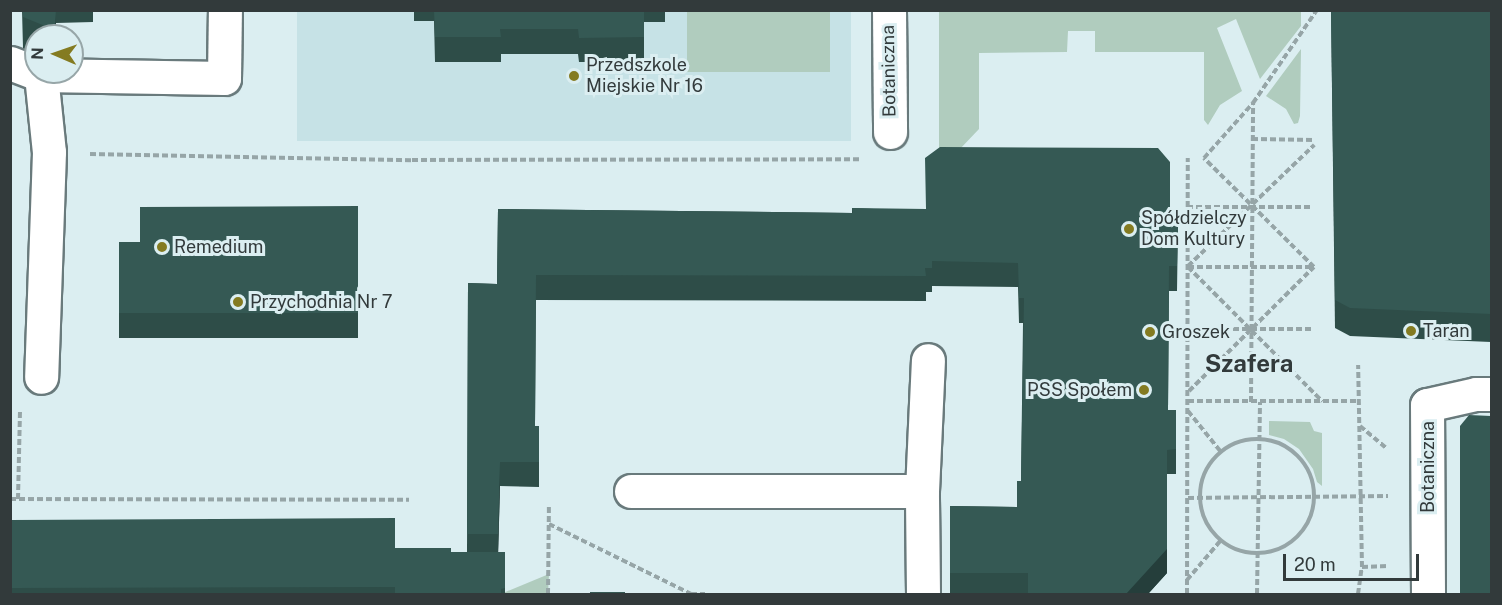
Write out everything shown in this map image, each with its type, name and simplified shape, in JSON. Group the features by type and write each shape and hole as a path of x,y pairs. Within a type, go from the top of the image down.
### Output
{"street":[{"path":"84,76 224,78 225,10"},
{"name":"Botaniczna","path":"889,10 890,132"},
{"path":"10,63 24,68"},
{"path":"41,377 49,152 42,84"},
{"path":"922,594 922,491 928,360"},
{"name":"Botaniczna","path":"1428,594 1427,405 1476,393 1491,394"},
{"path":"631,491 922,491"}],"path":[{"path":"1314,267 1204,158 1252,103 1317,10"},
{"path":"1251,402 1252,103"},
{"path":"1188,267 1252,207 1314,142 1252,139"},
{"path":"49,152 412,160 871,159"},
{"path":"1187,594 1188,158"},
{"path":"1187,207 1313,207"},
{"path":"1188,267 1314,267"},
{"path":"1188,267 1322,401"},
{"path":"1188,392 1314,267"},
{"path":"1188,329 1314,329"},
{"path":"1358,364 1362,567 1358,594"},
{"path":"1188,401 1358,401"},
{"path":"1257,594 1260,402"},
{"path":"1188,411 1221,452"},
{"path":"1259,439 1279,444 1297,456 1311,480 1314,497 1312,513 1296,538 1280,548 1257,553 1240,550 1221,540 1202,515 1199,498 1208,468 1221,452 1240,443 1259,439"},
{"path":"1188,498 1388,496"},
{"path":"10,499 409,500"},
{"path":"548,594 549,505"},
{"path":"549,524 691,594"},
{"path":"1187,580 1221,540"},
{"path":"1362,567 1390,566"},
{"path":"685,594 705,594"}],"shaded area":[{"name":"Przedszkole Miejskie Nr 16","path":"297,11 851,11 851,141 297,141"}],"green space":[{"path":"687,11 830,11 830,72 687,72"},
{"path":"939,11 1301,11 1301,26 1260,79 1236,19 1217,28 1242,91 1220,105 1208,125 1204,120 1204,52 1095,52 1095,31 1068,31 1067,52 979,53 979,129 959,150 939,150"},
{"path":"1301,49 1300,116 1298,123 1294,124 1286,109 1266,96"},
{"path":"1269,421 1310,422 1314,431 1322,433 1322,486 1317,482 1313,469 1299,449 1284,439 1269,435"},
{"path":"549,574 548,594 503,594 503,593"}],"building":[{"path":"23,10 56,10 55,24 40,24 23,17"},
{"path":"434,10 644,10 644,37 579,38 578,29 500,29 501,37 435,37"},
{"path":"1331,10 1491,10 1491,314 1350,308 1335,300"},
{"path":"940,147 1158,148 1170,162 1170,223 1178,223 1177,266 1169,266 1168,410 1176,410 1176,449 1167,450 1167,549 1126,594 1028,594 1028,573 950,573 950,506 1017,507 1017,481 1021,481 1024,298 1019,298 1018,263 932,261 932,268 925,268 926,276 536,275 535,426 539,426 539,462 500,462 498,534 467,534 468,283 497,284 498,209 853,213 852,208 926,209 925,158"},
{"name":"Przychodnia Nr 7","path":"358,206 358,313 119,313 119,242 140,242 140,207"},
{"path":"1469,415 1491,416 1491,594 1460,594 1460,426"},
{"path":"395,518 395,548 451,548 451,552 505,552 505,588 501,589 501,594 395,594 395,587 10,588 10,520"},
{"path":"590,592 625,592 625,594 590,594"}],"place":[{"name":"Przedszkole Miejskie Nr 16","path":"574,76"},
{"name":"Spółdzielczy Dom Kultury","path":"1129,229"},
{"name":"Remedium","path":"162,247"},
{"name":"Przychodnia Nr 7","path":"238,302"},
{"name":"Taran","path":"1411,331"},
{"name":"Groszek","path":"1150,332"},
{"name":"PSS Społem","path":"1144,390"}],"district":[{"name":"Szafera","path":"1249,364"}]}
